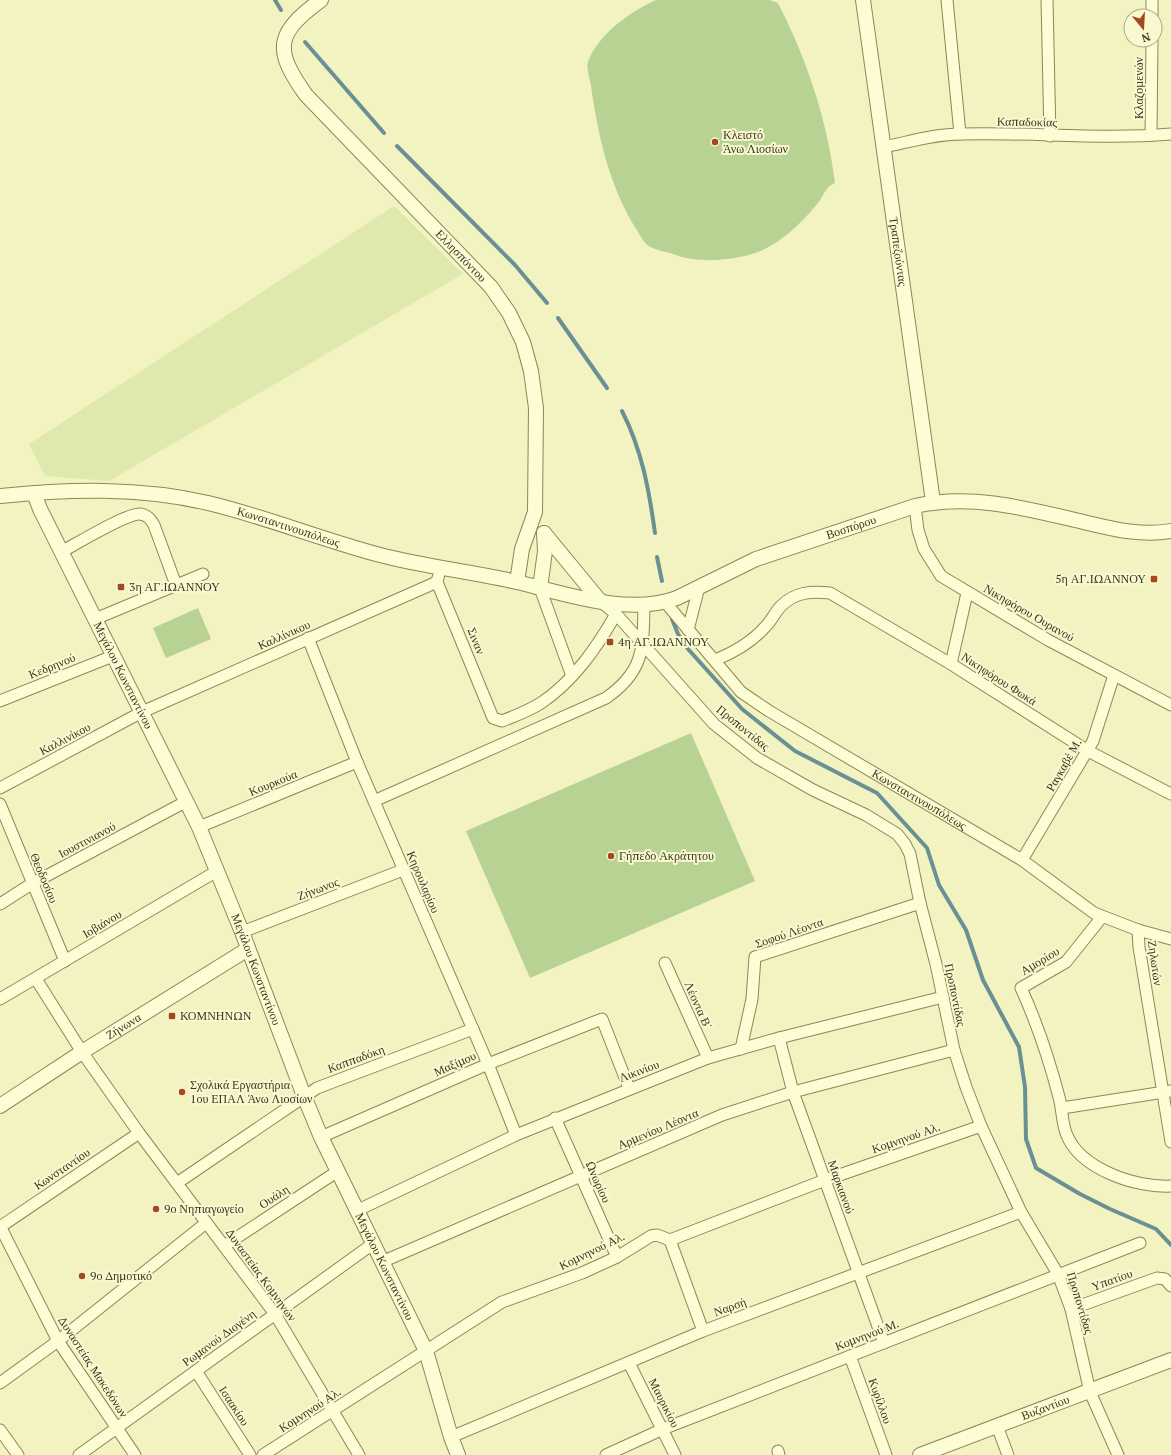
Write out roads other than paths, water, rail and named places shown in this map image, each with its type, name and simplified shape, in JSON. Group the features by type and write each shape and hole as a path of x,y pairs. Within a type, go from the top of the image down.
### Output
{"street":[{"name":"Ελλησπόντου","path":"321,0 302,14 290,27 283,46 286,62 292,76 306,95 491,287 509,313 523,342 531,371 535,400 536,512 544,533 544,551 540,588"},
{"name":"Τραπεζούντας","path":"863,0 933,502"},
{"path":"947,0 960,134"},
{"path":"1047,0 1050,136"},
{"name":"Κλαζομενών","path":"1151,135 1152,48"},
{"name":"Καπαδοκίας","path":"884,147 924,138 960,134 1114,137 1171,134"},
{"name":"Κωνσταντινουπόλεως","path":"0,496 34,493 122,491 206,502 384,556 439,575 517,582 540,588"},
{"name":"Μεγάλου Κωνσταντίνου","path":"34,493 61,552 199,827 242,932 304,1096 338,1171 384,1261 426,1351 451,1437 458,1455"},
{"name":"Βοσπόρου","path":"540,588 600,601 644,605 665,602 756,559 915,506 933,502 972,501 1005,504 1124,531 1160,533 1171,531"},
{"name":"Νικηφόρου Ουρανού","path":"915,506 918,530 924,549 941,576 1048,640 1171,705"},
{"name":"Ελλησπόντου","path":"517,582 522,549 536,512"},
{"path":"61,552 128,517 143,514 150,518 157,531 176,585"},
{"path":"544,533 600,601"},
{"path":"95,619 202,574"},
{"name":"Καλλίνικου","path":"142,712 308,638 439,575"},
{"name":"Σιναν","path":"439,575 493,718 498,721 502,721 541,703 572,676"},
{"path":"688,630 699,587"},
{"path":"540,588 572,676"},
{"name":"Νικηφόρου Φωκά","path":"715,660 736,651 753,638 767,625 781,606 789,599 812,591 830,593 951,664 1088,751 1171,794"},
{"path":"951,664 968,593"},
{"name":"Προποντίδας","path":"600,601 616,614 714,724 757,758 813,790 866,815 897,834 905,844 910,854 954,1050 981,1126 1021,1212 1058,1274 1071,1309 1090,1392 1118,1455"},
{"name":"Κωνσταντινουπόλεως","path":"665,602 741,692 769,711 1022,860 1083,906 1102,917 1138,930 1171,939"},
{"path":"374,802 606,698 617,690 640,660 643,644 644,605"},
{"path":"572,676 594,649 616,614"},
{"name":"Κηρουλαρίου","path":"308,638 357,762 488,1064 516,1134"},
{"name":"Κεδρηνού","path":"0,701 113,656"},
{"name":"Ραγκαβέ Μ.","path":"1022,860 1088,751 1097,729 1114,675"},
{"name":"Καλλινίκου","path":"0,788 142,712"},
{"name":"Κουρκούα","path":"199,827 357,762"},
{"name":"Ιουστινιανού","path":"0,904 32,883 187,801"},
{"name":"Θεοδοσίου","path":"0,804 65,961"},
{"name":"Ζήνωνος","path":"242,932 404,870"},
{"name":"Ιοβιάνου","path":"0,999 217,871"},
{"name":"Σοφού Λέοντα","path":"741,1049 752,999 755,957 920,903"},
{"name":"Αμορίου","path":"1062,1108 1040,1030 1021,988 1066,962 1102,917"},
{"name":"Ζηλωτών","path":"1138,930 1139,947 1167,1091 1171,1142"},
{"name":"Ζήνωνα","path":"0,1106 82,1052 248,948"},
{"name":"Λέοντα Β'","path":"664,963 708,1058"},
{"name":"Δυναστείας Κομνηνών","path":"36,979 82,1052 139,1133 275,1314 334,1410 359,1455"},
{"name":"Λικινίου","path":"358,1210 516,1134 708,1058 779,1038 943,996"},
{"name":"Μαξίμου","path":"322,1137 488,1064 602,1019 630,1088"},
{"name":"Καππαδόκη","path":"177,1184 322,1085 473,1029"},
{"name":"Μαρκιανού","path":"779,1038 793,1092 884,1343"},
{"name":"Αρμενίου Λέοντα","path":"384,1261 722,1115 793,1092 954,1050"},
{"path":"1167,1091 1062,1108 1066,1132 1072,1143 1089,1162 1119,1178 1155,1187 1171,1186"},
{"name":"Ωνωρίου","path":"555,1118 617,1257"},
{"name":"Κομνηνού Αλ.","path":"263,1455 502,1302 582,1273 617,1257 651,1236 658,1235 670,1240 825,1180 981,1126"},
{"name":"Κωνσταντίου","path":"0,1226 139,1133"},
{"name":"Ουάλη","path":"224,1246 338,1171"},
{"name":"Ναρσή","path":"451,1437 703,1331 860,1274 1021,1212"},
{"path":"0,1383 58,1342 206,1223"},
{"name":"Δυναστείας Μακεδόνων","path":"0,1226 58,1342 135,1455"},
{"path":"670,1240 703,1331"},
{"name":"Ρωμανού Διογένη","path":"79,1455 374,1243"},
{"name":"Κομνηνού Μ.","path":"606,1455 663,1429 1140,1243"},
{"name":"Υπατίου","path":"1071,1309 1161,1278 1168,1281 1171,1286"},
{"name":"Κυρίλλου","path":"850,1356 886,1455"},
{"name":"Βυζαντίου","path":"920,1455 1090,1392 1171,1360"},
{"name":"Μαυρικίου","path":"629,1363 675,1455"},
{"name":"Ισαακίου","path":"196,1371 250,1455"},
{"path":"997,1426 1008,1455"},
{"path":"0,1430 18,1455"}],"waterway":[{"path":"275,0 281,10"},
{"path":"305,42 384,133"},
{"path":"397,146 515,265 547,303"},
{"path":"558,318 607,388"},
{"path":"622,411 640,455 655,533"},
{"path":"657,557 662,581"},
{"path":"672,619 678,634 688,649 742,709 795,751 877,793 927,848 939,885 966,930 983,980 1019,1047 1025,1087 1026,1139 1036,1168 1080,1194 1156,1229 1171,1245"}],"place":[{"name":"Κλειστό Άνω Λιοσίων","path":"715,142"},
{"name":"5η ΑΓ.ΙΩΑΝΝΟΥ","path":"1154,579"},
{"name":"3η ΑΓ.ΙΩΑΝΝΟΥ","path":"121,587"},
{"name":"4η ΑΓ.ΙΩΑΝΝΟΥ","path":"610,642"},
{"name":"Γήπεδο Ακράτητου","path":"611,856"},
{"name":"ΚΟΜΝΗΝΩΝ","path":"172,1016"},
{"name":"Σχολικά Εργαστήρια 1ου ΕΠΑΛ Άνω Λιοσίων","path":"182,1092"},
{"name":"9ο Νηπιαγωγείο","path":"156,1209"},
{"name":"9ο Δημοτικό","path":"82,1276"}]}
